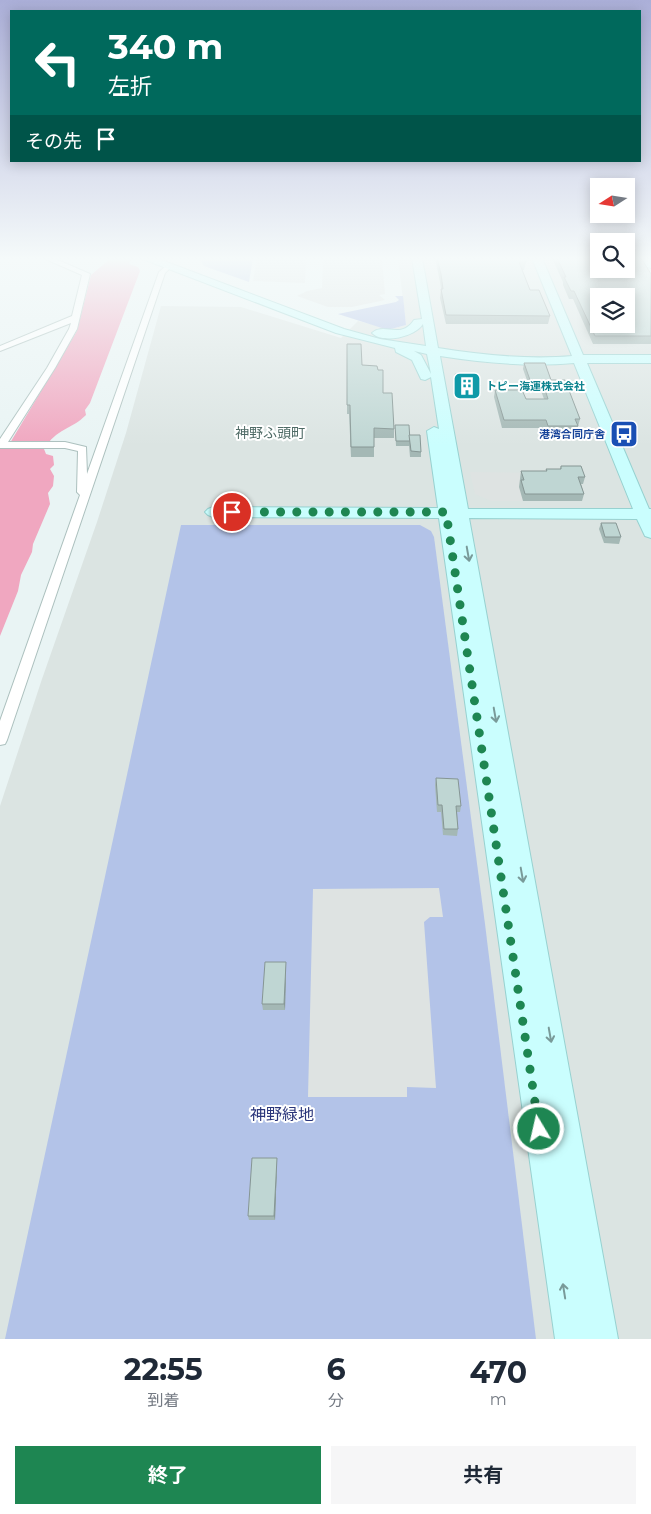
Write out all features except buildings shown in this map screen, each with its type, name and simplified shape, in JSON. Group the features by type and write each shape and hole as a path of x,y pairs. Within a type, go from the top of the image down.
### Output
{"street":[{"path":"0,349 69,320"},
{"path":"3,445 51,368 73,329 75,320"},
{"path":"0,740 145,320"},
{"path":"314,320 345,332 427,347 548,362 579,359 651,359"},
{"path":"332,320 377,337 414,355 431,376"},
{"path":"563,320 647,514 651,533"},
{"path":"377,337 408,332 423,321"},
{"path":"423,321 453,512 602,1339"},
{"path":"423,321 438,339 472,353"},
{"path":"431,376 446,362 472,353"},
{"path":"3,445 74,445 83,449 82,503"},
{"path":"213,512 647,514"},
{"path":"453,512 571,1339"}],"shaded area":[{"path":"80,320 121,320 90,403 85,410 86,415 54,437 44,449 46,454 53,456 54,465 50,469 54,476 53,486 48,493 50,504 21,575 18,591 0,636 0,449 7,448 77,331"},
{"path":"157,320 285,320 341,338 358,321 391,329 406,325 405,320 590,320 590,333 635,333 635,320 651,320 651,1339 0,1339 0,806 126,433"},
{"path":"470,472 559,473 520,478 523,501 491,501 475,494"},
{"path":"439,888 443,917 430,917 424,922 436,1088 407,1087 407,1097 308,1097 313,889"}],"green space":[{"path":"358,320 406,320 406,325 385,329"},
{"name":"神野緑地","path":"181,525 420,525 431,531 434,537 485,924 536,1339 5,1339"}],"place":[{"name":"トピー海運株式会社","path":"467,386"},
{"name":"港湾合同庁舎","path":"624,434"}],"district":[{"name":"神野ふ頭町","path":"270,433"}],"route":[{"path":"232,512 446,512 539,1129"}]}
